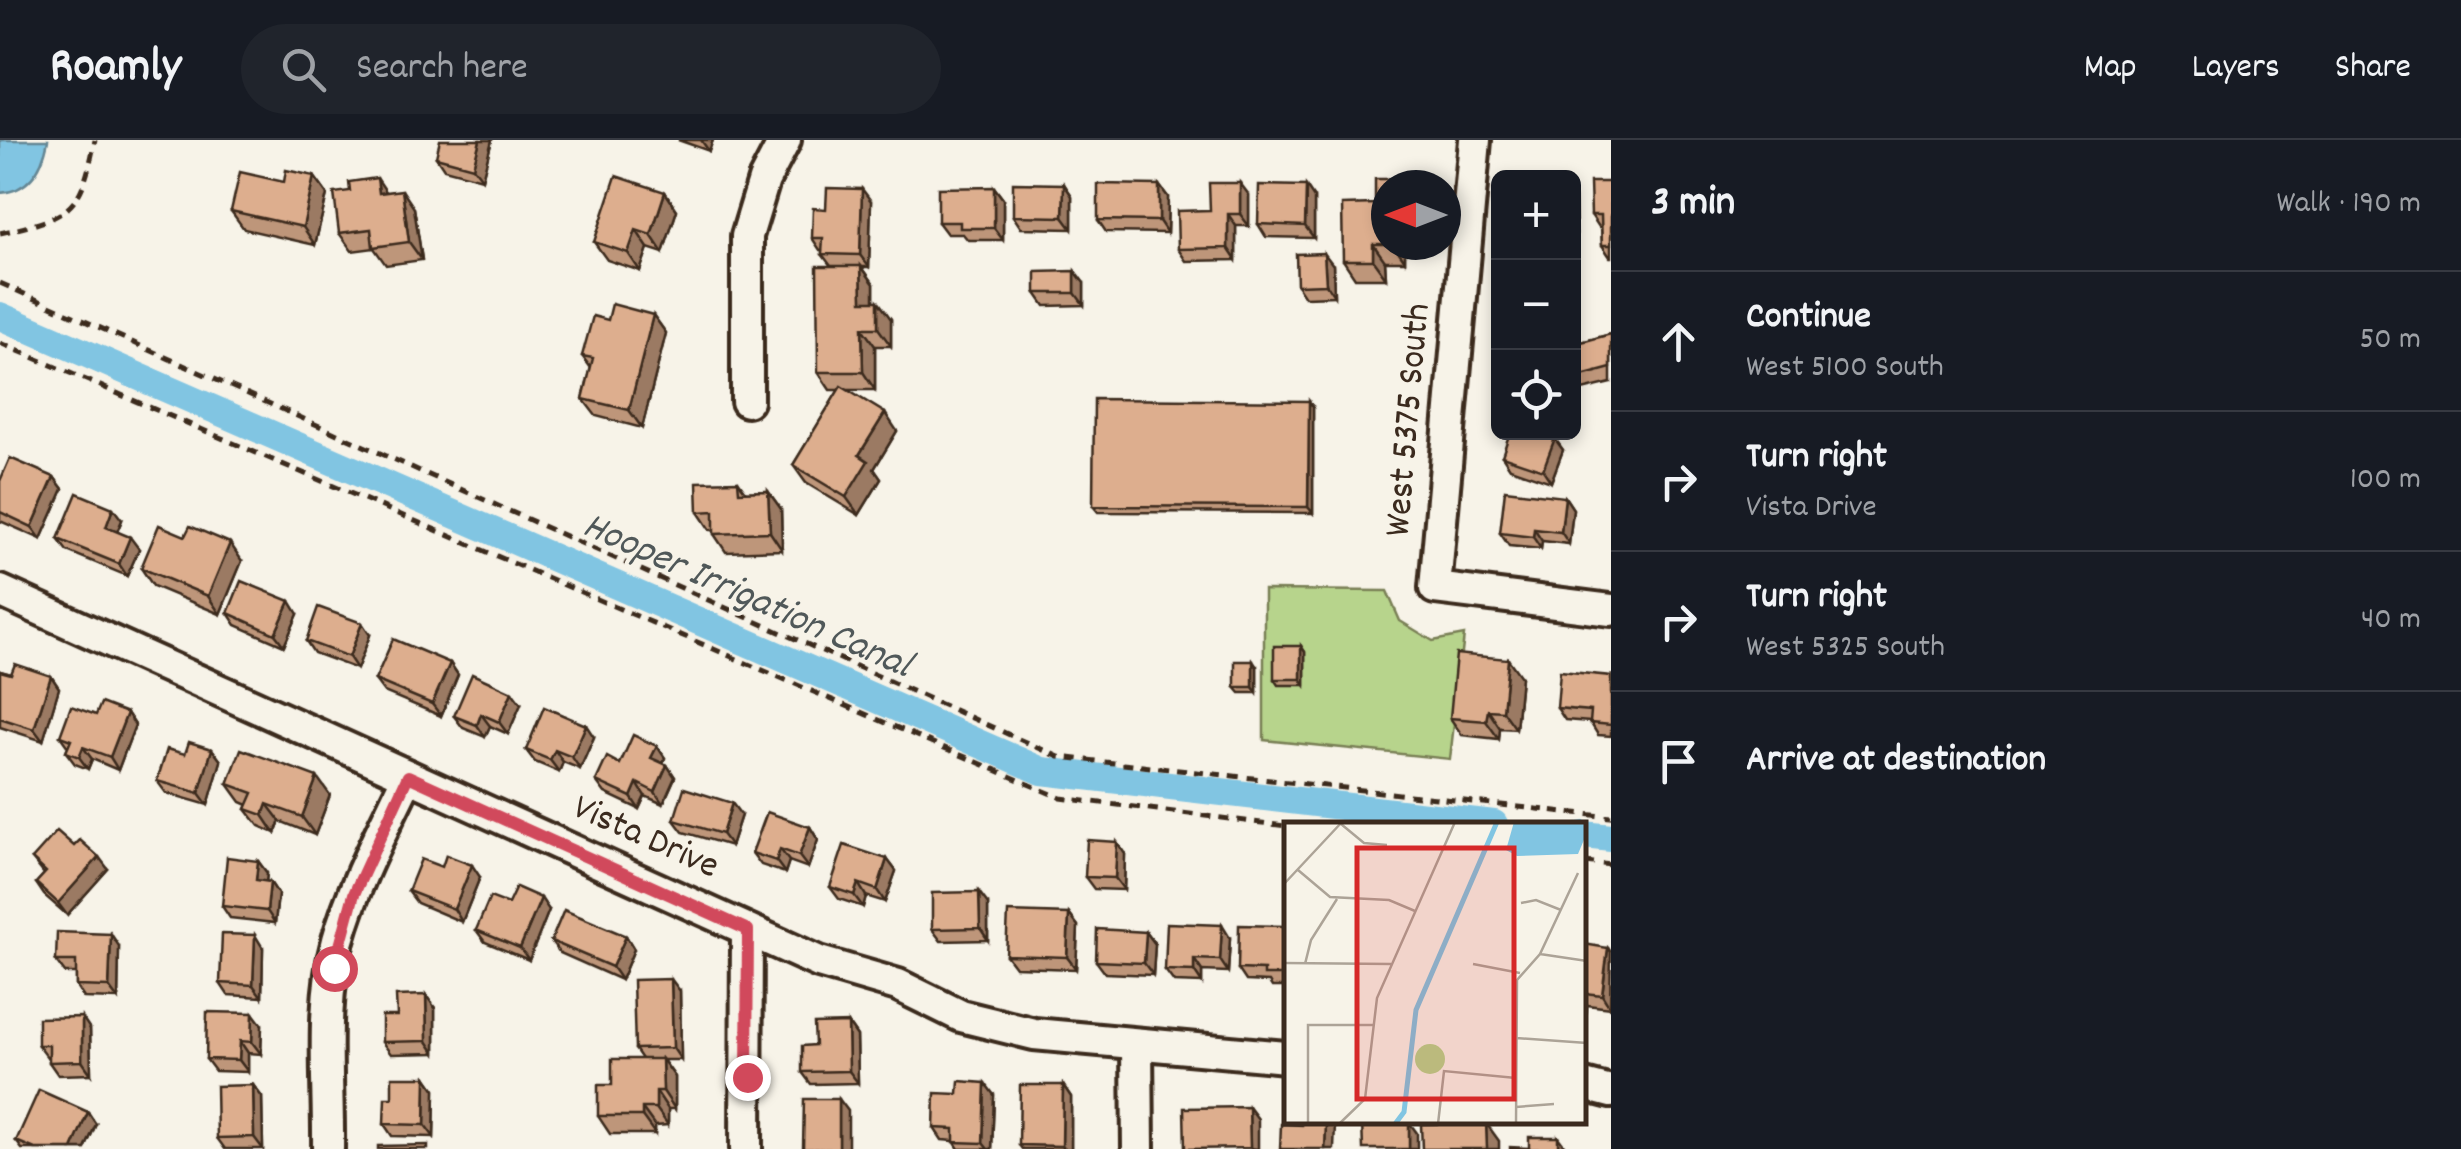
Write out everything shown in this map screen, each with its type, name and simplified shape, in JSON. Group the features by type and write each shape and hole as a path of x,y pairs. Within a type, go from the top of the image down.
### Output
{"street":[{"path":"747,401 747,236 764,180 784,140"},
{"name":"West 5375 South","path":"1476,140 1435,588 1611,610"},
{"name":"Vista Drive","path":"0,591 820,962 898,986 961,1016 1034,1034 1284,1057"},
{"path":"328,1149 330,992 337,943 354,894 408,776"},
{"path":"746,1149 748,930"},
{"path":"1137,1045 1138,1149"},
{"path":"1586,1086 1611,1092"}],"path":[{"path":"0,234 48,222 84,192 95,140"},
{"path":"0,283 1058,756 1611,817"},
{"path":"0,343 1061,798 1284,826"},
{"path":"1586,862 1611,865"}],"green space":[{"path":"1264,590 1387,591 1400,621 1433,641 1464,635 1450,759 1264,740"}],"water":[{"path":"0,140 48,140 33,176 19,188 0,193"}],"building":[{"path":"440,140 480,140 473,167 436,157"},
{"path":"286,170 314,176 303,227 231,211 240,172 284,182"},
{"path":"616,176 665,192 651,235 636,230 628,253 594,242"},
{"path":"377,178 379,193 402,190 409,242 373,247 371,229 339,233 334,193 350,191 349,182"},
{"path":"1590,182 1611,182 1611,245 1602,245 1601,215 1591,215"},
{"path":"1013,183 1064,184 1063,217 1013,216"},
{"path":"1209,183 1240,183 1240,214 1228,214 1228,248 1178,249 1177,211 1210,210"},
{"path":"1098,184 1159,185 1159,221 1098,220"},
{"path":"1259,185 1306,186 1305,226 1258,224"},
{"path":"994,187 994,228 960,228 960,222 938,222 938,188"},
{"path":"827,188 862,189 860,255 822,254 823,238 812,238 813,208 826,209"},
{"path":"1371,204 1371,260 1343,260 1342,205"},
{"path":"1324,253 1326,284 1297,285 1296,254"},
{"path":"817,266 861,266 862,301 878,301 878,328 862,328 863,372 818,372"},
{"path":"1075,271 1075,293 1036,293 1036,272"},
{"path":"612,304 653,315 629,410 583,399 593,358 582,356 593,316 608,320"},
{"path":"1611,334 1611,368 1581,376 1581,342"},
{"path":"841,386 885,413 859,455 868,461 846,497 793,465"},
{"path":"1094,399 1309,401 1308,507 1093,506"},
{"path":"1507,440 1554,440 1543,470 1502,456"},
{"path":"10,458 54,477 32,527 0,512 0,481"},
{"path":"738,481 739,492 768,491 770,532 714,534 714,511 698,512 697,482"},
{"path":"1505,490 1565,497 1561,532 1534,529 1533,537 1500,533"},
{"path":"77,493 113,508 106,527 130,537 119,564 58,539"},
{"path":"159,525 185,536 190,526 230,543 208,596 141,568"},
{"path":"241,581 290,601 275,634 228,613"},
{"path":"318,607 362,623 349,657 306,641"},
{"path":"393,639 450,663 432,704 375,680"},
{"path":"1274,646 1301,646 1301,679 1274,679"},
{"path":"1456,654 1508,659 1503,711 1488,710 1486,721 1450,718"},
{"path":"1235,661 1253,661 1253,687 1235,687"},
{"path":"15,664 51,676 34,729 0,718 0,671 11,674"},
{"path":"1560,671 1611,676 1611,725 1590,723 1591,711 1557,708"},
{"path":"472,674 512,692 499,722 481,714 477,725 454,716"},
{"path":"101,703 127,713 110,757 83,747 79,757 66,752 71,740 60,736 71,706 96,715"},
{"path":"544,707 586,725 572,757 555,750 550,760 526,750"},
{"path":"633,735 657,746 651,758 667,765 655,792 637,783 631,797 596,781 607,757 620,764"},
{"path":"189,742 212,749 199,793 157,781 167,749 185,754"},
{"path":"241,749 317,777 302,817 267,804 263,815 246,809 253,793 228,784"},
{"path":"684,788 732,803 722,834 674,820"},
{"path":"767,812 810,827 799,856 780,849 776,861 752,853"},
{"path":"57,831 74,846 80,840 99,857 58,903 36,883 46,872 32,859"},
{"path":"1087,840 1117,842 1115,878 1085,877"},
{"path":"844,845 887,859 877,890 858,883 854,895 830,887"},
{"path":"446,855 472,865 454,909 408,891 421,859 442,867"},
{"path":"227,857 258,861 256,880 270,882 267,911 222,906"},
{"path":"516,887 541,898 520,948 476,930 490,897 508,904"},
{"path":"979,892 980,928 932,929 932,893"},
{"path":"564,910 626,936 612,967 551,941"},
{"path":"1008,912 1069,914 1067,957 1006,955"},
{"path":"1167,923 1222,925 1220,960 1194,959 1194,971 1165,970"},
{"path":"1239,925 1284,926 1284,975 1238,969"},
{"path":"1097,929 1146,932 1144,963 1096,961"},
{"path":"57,932 111,934 109,987 76,986 76,961 56,961"},
{"path":"222,934 255,935 253,985 220,983"},
{"path":"1586,944 1608,948 1602,995 1586,993"},
{"path":"671,979 673,1048 635,1049 633,980"},
{"path":"426,995 427,1041 382,1042 382,1016 397,1016 396,996"},
{"path":"207,1012 253,1013 252,1042 240,1041 239,1060 206,1059"},
{"path":"82,1017 82,1061 49,1062 49,1045 38,1045 38,1018"},
{"path":"848,1023 849,1071 802,1072 802,1046 815,1045 814,1024"},
{"path":"612,1059 662,1059 663,1091 656,1091 656,1108 642,1108 642,1116 598,1116 598,1085 612,1085"},
{"path":"392,1077 426,1077 425,1125 384,1124 385,1098 392,1098"},
{"path":"959,1081 985,1083 983,1143 954,1142 954,1129 934,1128 935,1093 958,1094"},
{"path":"253,1085 254,1137 217,1138 216,1086"},
{"path":"1020,1085 1063,1085 1062,1146 1019,1145"},
{"path":"39,1090 88,1112 72,1149 35,1149 16,1141"},
{"path":"804,1099 839,1099 839,1149 803,1149"},
{"path":"1249,1107 1250,1148 1185,1149 1184,1108"},
{"path":"1281,1124 1326,1124 1325,1149 1280,1149"},
{"path":"1362,1124 1409,1124 1409,1149 1363,1149"},
{"path":"1421,1124 1486,1124 1487,1149 1422,1149"},
{"path":"1529,1137 1558,1137 1558,1149 1510,1149 1529,1148"},
{"path":"428,1145 428,1149 378,1149 378,1146"}],"waterway":[{"name":"Hooper Irrigation Canal","path":"0,316 1042,771 1477,822"},
{"name":"Hooper Irrigation Canal","path":"1586,835 1611,838"}],"route":[{"path":"334,968 337,943 354,894 408,776 748,930 747,1077"}]}
